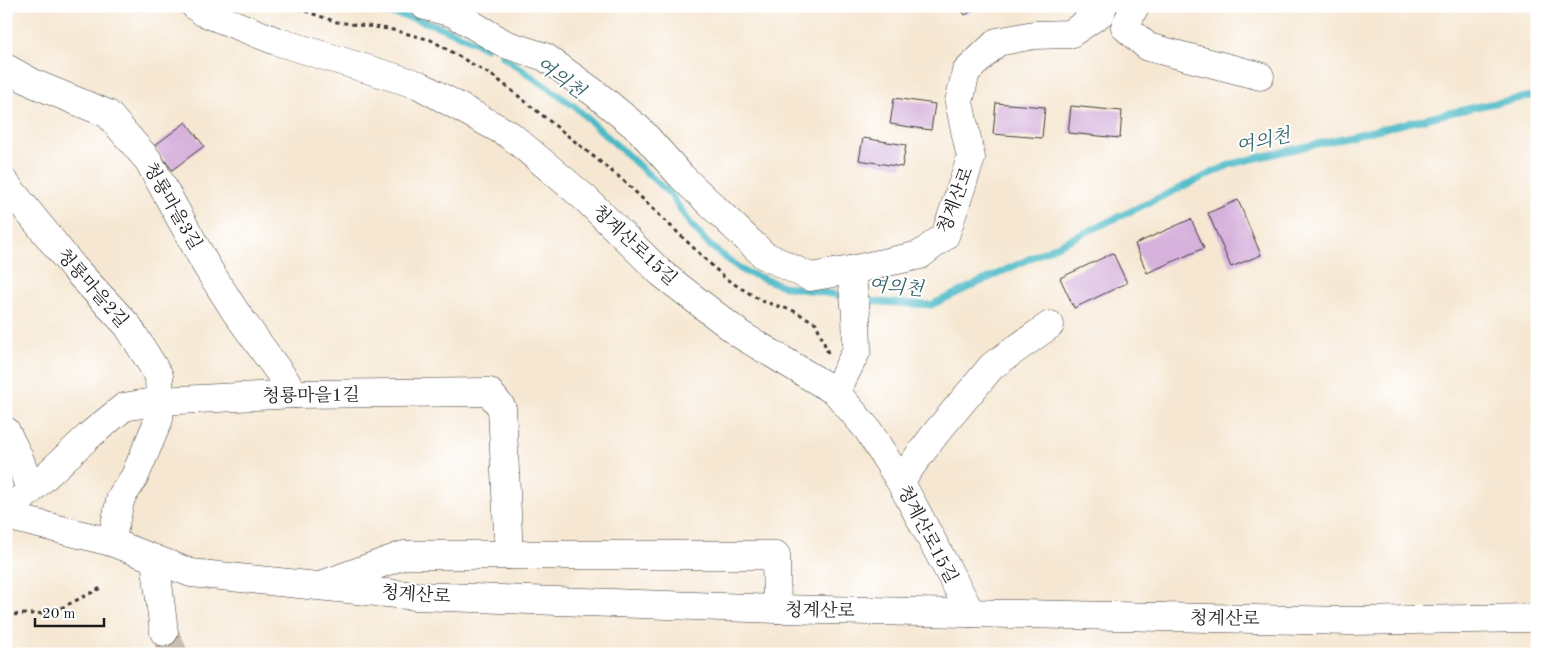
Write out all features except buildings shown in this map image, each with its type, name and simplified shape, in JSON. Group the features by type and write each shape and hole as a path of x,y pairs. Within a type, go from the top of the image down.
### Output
{"street":[{"name":"청계산로15길","path":"195,6 203,12 276,41 419,85 510,134 586,199 661,273 741,336 836,392 868,430 900,481 971,613"},
{"name":"청계산로","path":"425,6 453,13 505,44 545,57 596,94 640,130 682,177 764,255 810,277 920,255 945,236 971,158 959,102 966,72 997,42 1034,35 1070,34 1102,9"},
{"path":"1102,9 1134,7 1125,27 1148,47 1260,76"},
{"name":"청룡마을3길","path":"6,68 34,84 108,114 148,160 230,304 295,394"},
{"name":"청룡마을2길","path":"6,184 74,268 128,326 159,376 160,401"},
{"path":"836,392 857,350 851,270"},
{"path":"900,481 936,433 992,366 1050,325"},
{"name":"청룡마을1길","path":"6,514 91,434 124,407 160,401 295,394 488,392 502,408 509,555"},
{"path":"111,542 121,497 134,478 159,419 160,401"},
{"path":"6,431 20,460 30,491"},
{"name":"청계산로","path":"6,514 111,542 191,573 416,596 777,609 1351,621 1537,618"},
{"path":"322,585 404,555 776,556 777,609"},
{"path":"156,559 164,632"}],"path":[{"path":"6,615 51,613 104,587"}],"waterway":[{"name":"여의천","path":"339,6 396,14 420,20 453,32 486,48"},
{"name":"여의천","path":"502,56 574,106 671,195 689,222 708,244 743,271 783,286 849,297"},
{"name":"여의천","path":"859,299 931,305 1231,164 1480,106 1537,95"}],"tunnel":[{"path":"164,632 174,654"}]}
